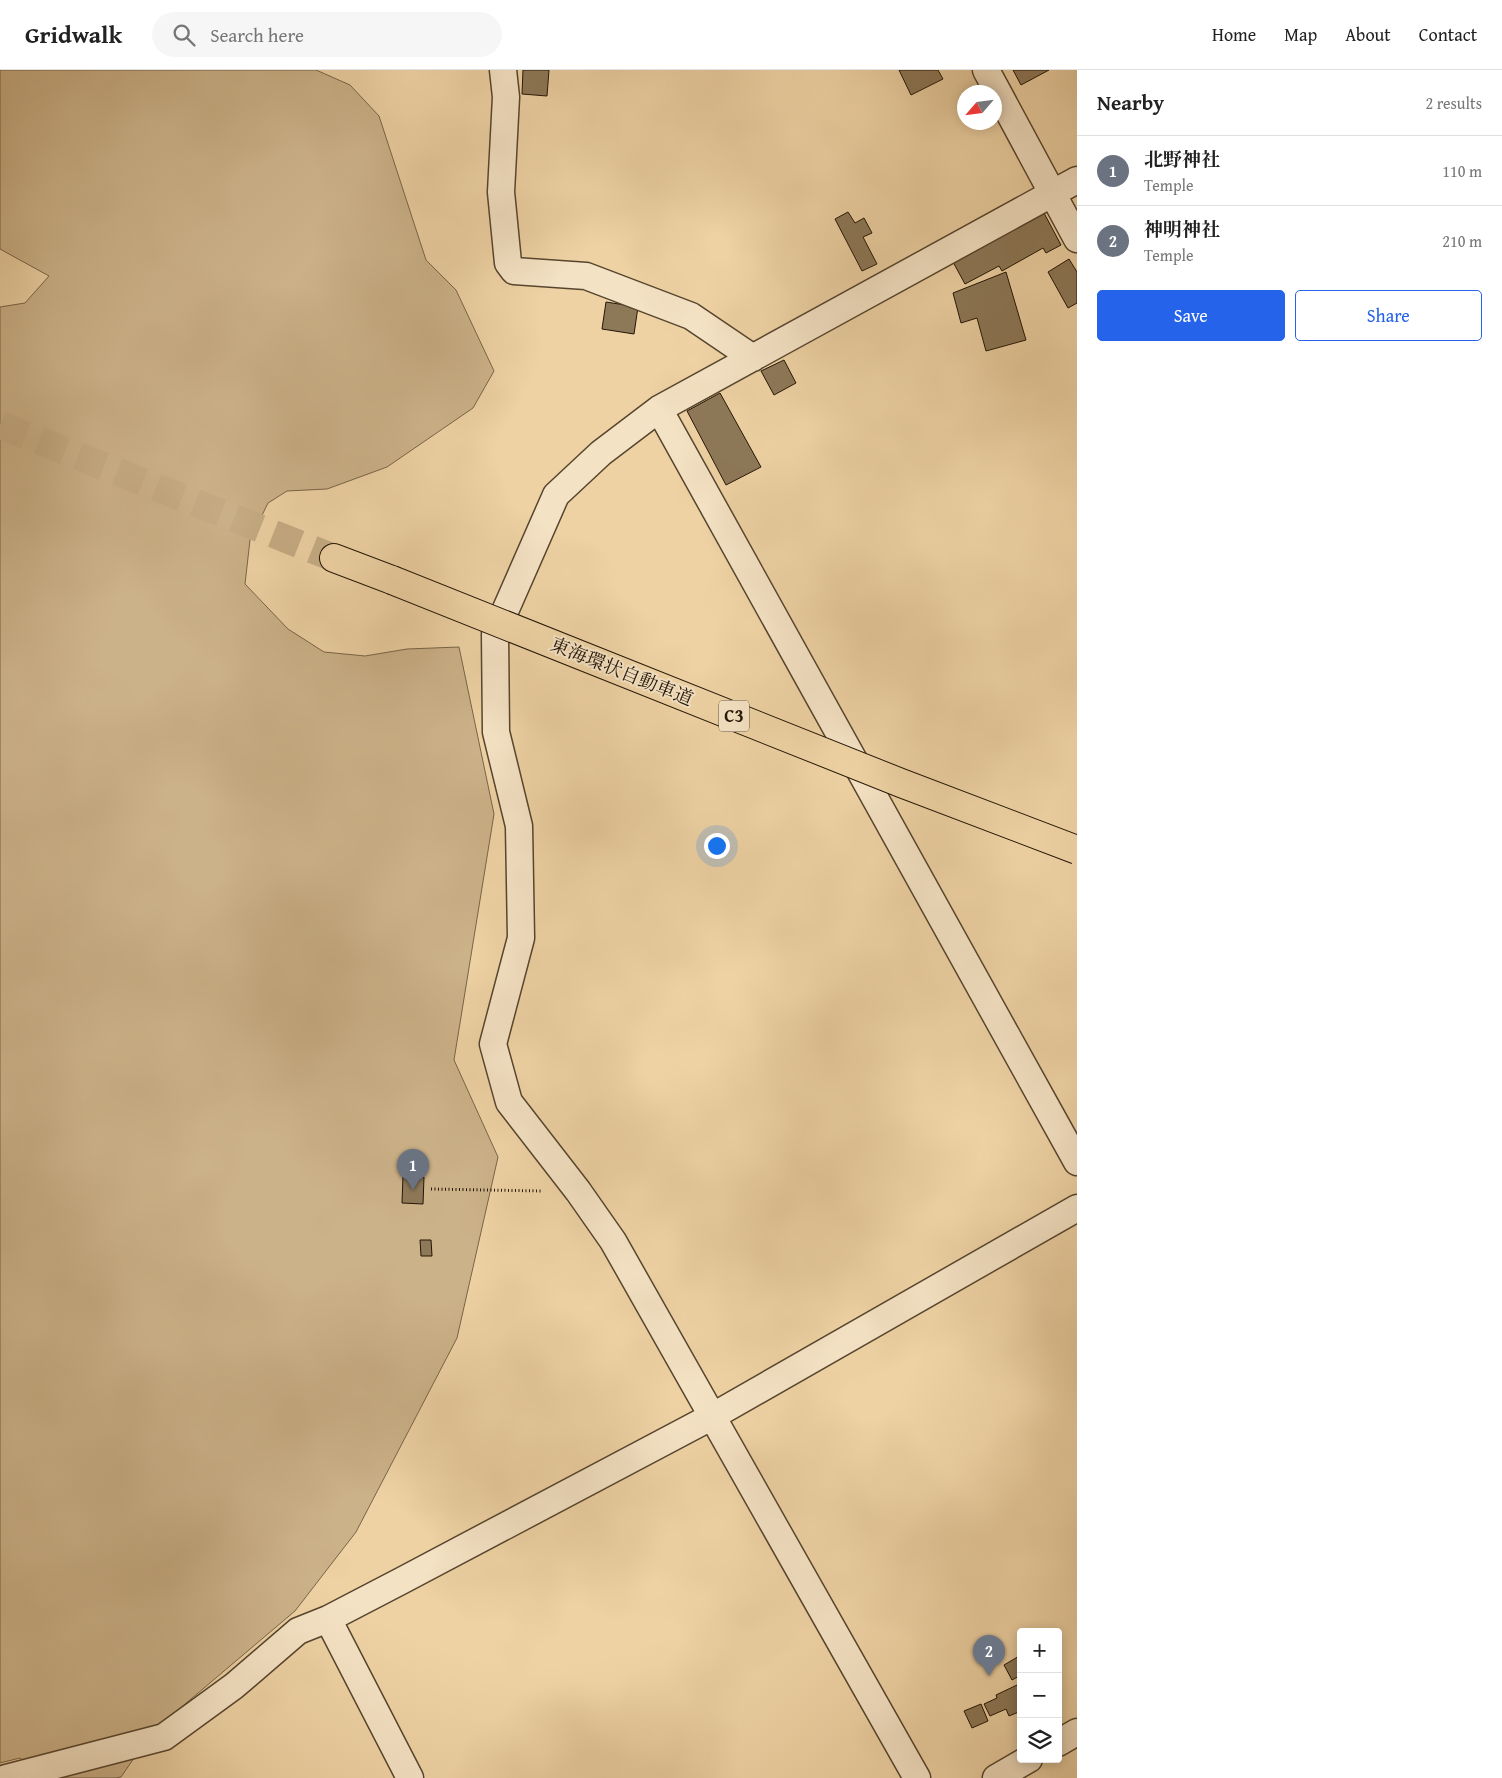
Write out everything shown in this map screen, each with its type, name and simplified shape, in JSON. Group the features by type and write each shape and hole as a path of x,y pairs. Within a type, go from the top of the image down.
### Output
{"highway":[{"name":"東海環状自動車道","path":"334,558 892,779 1077,850"}],"street":[{"path":"503,70 506,96 501,192 508,264 514,271 586,276 691,316 753,358"},
{"path":"986,70 1077,239"},
{"path":"917,1778 613,1241 578,1191 509,1102 494,1044 521,938 519,826 496,732 495,634 556,495 601,453 659,409 1077,180"},
{"path":"659,409 1077,1162"},
{"path":"6,1778 164,1736 234,1686 298,1631 328,1619 713,1416 1077,1208"},
{"path":"328,1619 410,1778"},
{"path":"1062,1741 1077,1732"},
{"path":"996,1778 1022,1763"}],"path":[{"path":"431,1189 578,1191"}],"shaded area":[{"path":"0,70 316,70 350,85 379,116 426,260 456,290 494,371 473,408 387,467 327,489 287,491 268,503 250,540 245,584 288,629 324,652 365,656 407,649 459,647 494,814 454,1060 498,1157 457,1338 356,1532 295,1611 152,1732 121,1777 115,1778 46,1778 20,1758 0,1763 0,307 25,303 49,276 0,249"}],"building":[{"path":"523,70 549,70 547,96 522,94"},
{"path":"899,70 938,70 943,79 911,95"},
{"path":"1013,70 1049,70 1021,85"},
{"path":"848,212 855,223 864,218 872,233 863,237 877,264 862,271 835,219"},
{"path":"1044,213 1061,245 1046,253 1043,248 1002,271 999,266 965,284 953,262"},
{"path":"1069,259 1077,272 1077,303 1068,308 1048,272"},
{"path":"1006,272 1026,340 986,351 977,318 961,323 953,293"},
{"path":"606,302 638,307 634,334 602,329"},
{"path":"784,360 796,383 774,395 761,371"},
{"path":"720,393 761,467 726,485 687,411"},
{"path":"403,1176 424,1177 423,1204 402,1203"},
{"path":"420,1240 431,1240 432,1256 421,1256"},
{"path":"1017,1657 1017,1677 1012,1680 1004,1665"},
{"path":"1017,1685 1017,1713 1009,1716 1006,1709 990,1716 984,1704 997,1698 996,1695"},
{"path":"981,1704 988,1721 972,1728 964,1711"}],"tunnel":[{"path":"0,425 334,558"}],"place":[{"name":"北野神社","path":"413,1190"},
{"name":"神明神社","path":"989,1676"}]}
